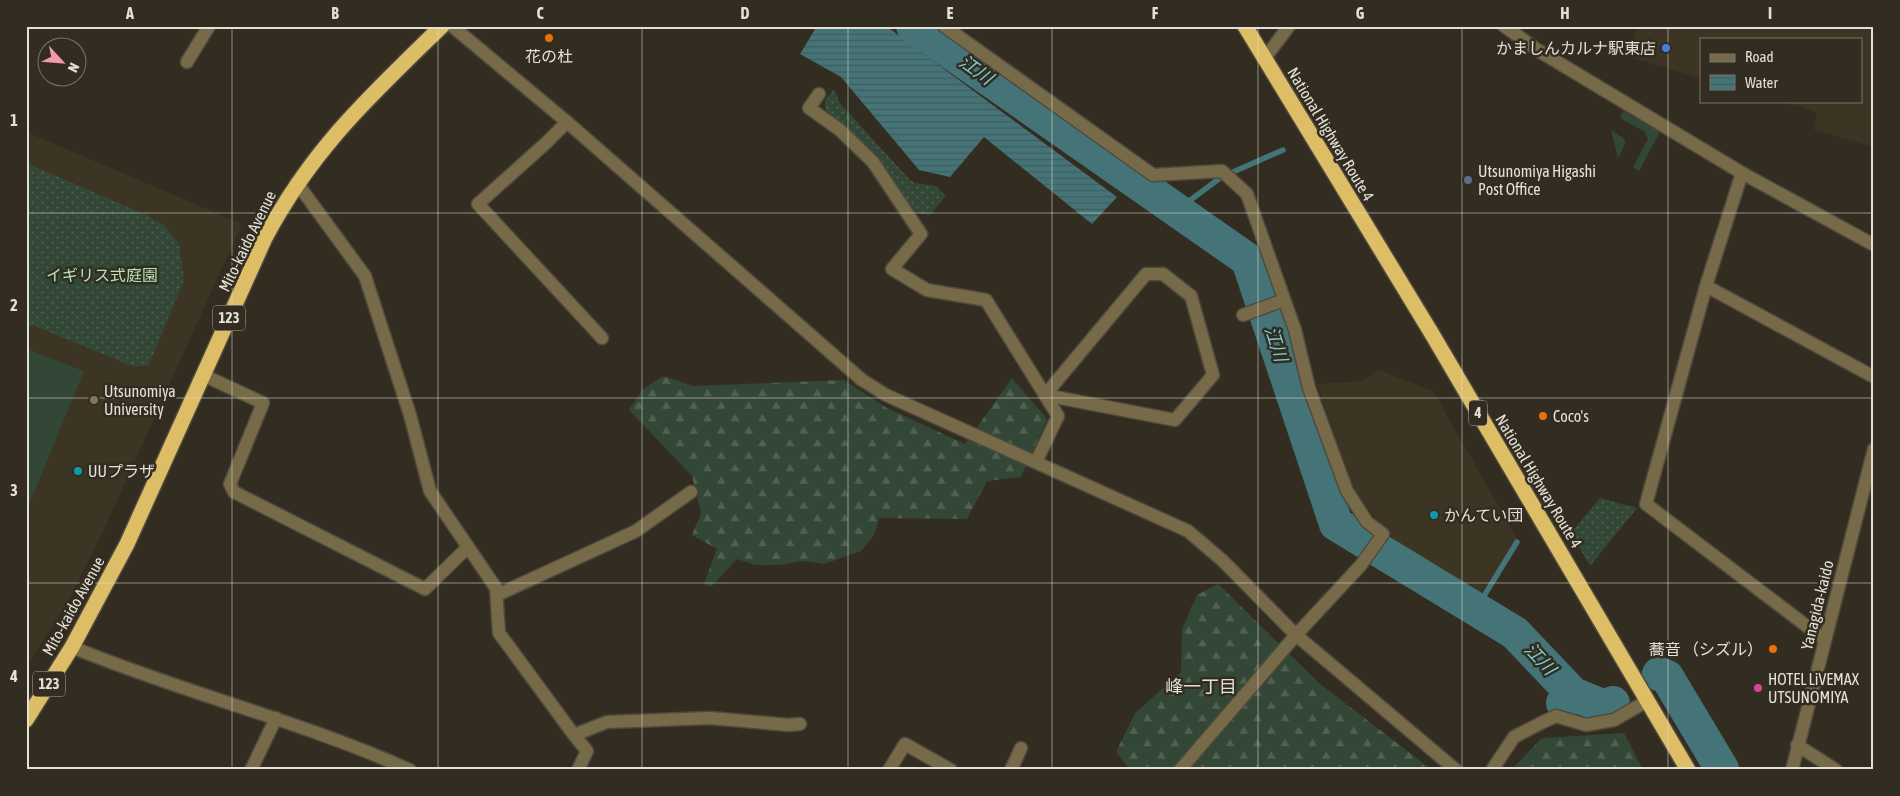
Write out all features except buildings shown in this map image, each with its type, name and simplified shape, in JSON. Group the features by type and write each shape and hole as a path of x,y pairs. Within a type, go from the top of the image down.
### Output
{"highway":[{"name":"Mito-kaido Avenue","path":"26,720 72,647 127,544 265,238 297,183 340,127 442,26"},
{"name":"4","path":"1245,26 1265,58"},
{"name":"National Highway Route 4","path":"1265,58 1432,334 1688,770"}],"street":[{"path":"186,62 209,26"},
{"path":"452,26 567,122 862,380 886,395 1188,531 1223,561 1296,635 1456,770"},
{"path":"944,26 1153,176 1222,171 1247,194 1281,301 1295,330 1309,388 1347,491 1367,522 1383,534 1365,559 1296,635 1180,770"},
{"path":"1265,58 1289,26"},
{"path":"1504,26 1539,51 1742,173 1874,245"},
{"path":"819,94 809,108 840,130 873,162 921,234 892,268 927,290 986,300 1058,416 1036,462"},
{"path":"567,122 478,204 602,338"},
{"path":"1742,173 1706,286 1646,504 1825,640"},
{"path":"297,183 365,276 410,415 430,491 496,588 499,634 587,751 578,770"},
{"path":"1146,274 1163,274 1191,296 1213,375 1175,420 1045,395 1146,274"},
{"path":"1706,286 1874,377"},
{"path":"1247,313 1281,301"},
{"path":"203,376 263,403 230,484 234,492 425,589 468,547"},
{"name":"Yanagida-kaido","path":"1792,770 1874,449"},
{"path":"497,595 636,531 692,492"},
{"path":"72,647 122,668 348,742 384,764 410,770"},
{"path":"1492,770 1514,737 1556,716 1586,725 1614,720 1647,701"},
{"path":"251,770 276,718"},
{"path":"574,735 607,722 710,718 789,725 800,724"},
{"path":"889,770 905,744 950,770"},
{"path":"1797,745 1836,770"},
{"path":"1011,770 1021,748"}],"shaded area":[{"path":"1638,26 1874,26 1874,147 1814,130 1817,112 1783,102 1862,102 1862,38 1700,38 1700,78 1629,57"},
{"name":"Utsunomiya University","path":"26,132 242,224 104,529 70,598 26,668"},
{"path":"1378,370 1433,391 1518,540 1479,595 1395,541 1353,490 1317,384 1363,381"}],"green space":[{"path":"834,89 840,103 907,177 914,183 936,186 946,196 930,215 916,213 864,145 825,110 825,101"},
{"path":"1623,111 1660,132 1639,171 1633,167 1648,139 1645,132 1620,118"},
{"path":"1611,130 1626,142 1618,159"},
{"name":"イギリス式庭園","path":"26,163 146,215 164,225 179,244 184,280 149,365 134,367 35,326 26,325"},
{"path":"26,349 84,371 26,512"},
{"path":"663,376 693,386 844,380 887,408 965,444 1012,378 1047,419 1021,477 987,481 967,519 879,518 874,535 861,551 824,564 803,561 780,565 755,565 737,559 711,587 704,584 717,549 692,535 701,513 692,476 629,410 642,390"},
{"path":"1600,498 1637,508 1590,566 1571,533"},
{"path":"1218,584 1319,683 1432,770 1130,770 1116,752 1135,713 1181,672 1182,629 1197,595"},
{"path":"1624,733 1643,770 1511,770 1542,738"}],"water":[{"path":"817,26 886,26 1117,197 1092,224 984,137 950,177 919,170 841,77 800,54"}],"waterway":[{"name":"江川","path":"913,26 1248,260 1336,524 1515,633 1573,694 1563,703"},
{"path":"928,37 936,29"},
{"path":"1233,172 1283,150"},
{"path":"1177,210 1220,178"},
{"path":"1476,609 1517,542"},
{"path":"1659,674 1667,677 1722,769"},
{"path":"1573,694 1605,707 1613,703"}],"place":[{"name":"花の杜","path":"549,38"},
{"name":"かましんカルナ駅東店","path":"1666,48"},
{"name":"Utsunomiya Higashi Post Office","path":"1468,180"},
{"name":"Utsunomiya University","path":"94,400"},
{"name":"Coco's","path":"1543,416"},
{"name":"UUプラザ","path":"78,471"},
{"name":"かんてい団","path":"1434,515"},
{"name":"蕎音 （シズル）","path":"1773,649"},
{"name":"HOTEL LiVEMAX UTSUNOMIYA","path":"1758,688"}],"district":[{"name":"峰一丁目","path":"1201,687"}]}
